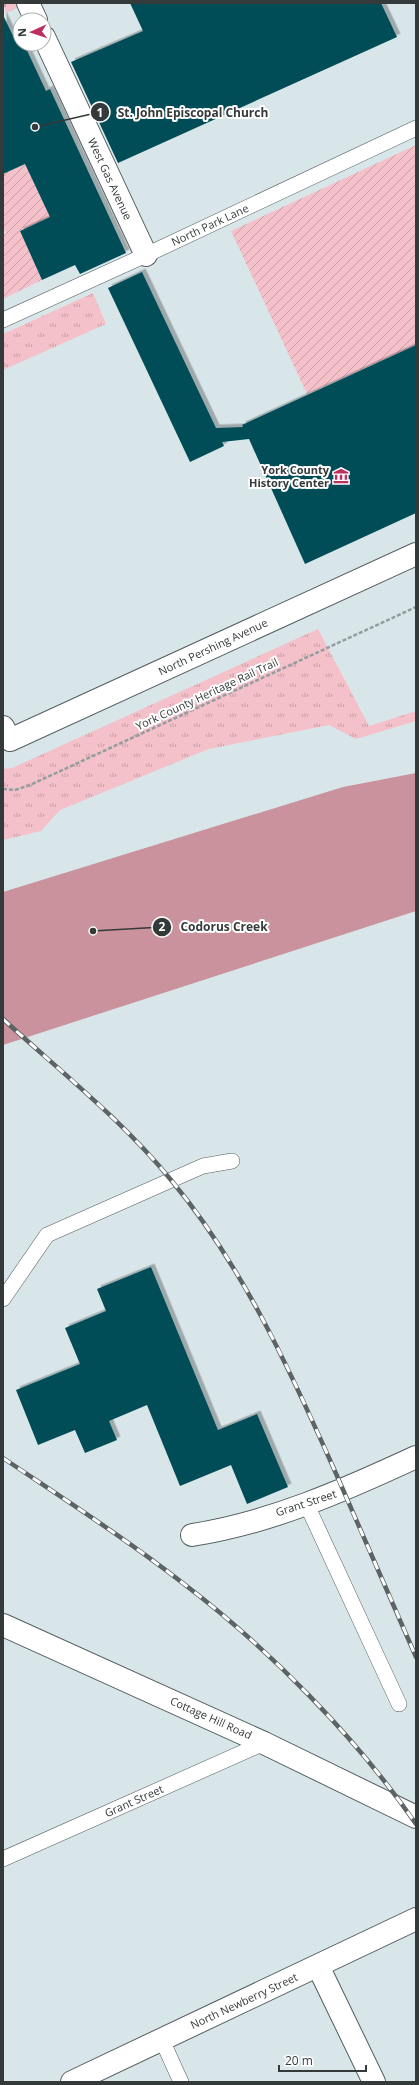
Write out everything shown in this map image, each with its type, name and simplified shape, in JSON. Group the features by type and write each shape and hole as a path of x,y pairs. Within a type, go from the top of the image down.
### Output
{"street":[{"name":"West Gas Avenue","path":"51,52 146,255"},
{"name":"North Pershing Avenue","path":"6,734 416,554"},
{"name":"Grant Street","path":"192,1535 228,1530 343,1491 416,1457"},
{"name":"Cottage Hill Road","path":"3,1625 264,1743 416,1817"},
{"name":"North Newberry Street","path":"72,2082 416,1919"},
{"path":"318,1966 374,2082"}],"lane":[{"name":"North Park Lane","path":"3,320 146,255 416,128"},
{"path":"5,1292 47,1235 203,1166 232,1161"},
{"path":"306,1503 399,1704"},
{"name":"Grant Street","path":"3,1859 264,1743"},
{"path":"162,2040 181,2082"}],"path":[{"name":"York County Heritage Rail Trail","path":"3,789 14,790 30,785 416,607"}],"green space":[{"path":"3,3 15,3 17,8 6,13"},
{"path":"416,145 416,345 307,394 231,231"},
{"path":"25,164 50,217 20,231 42,280 3,299 3,235 6,233 3,228 3,174"},
{"path":"93,293 106,324 3,370 3,334"},
{"path":"318,629 369,726 416,711 416,721 356,739 329,725 209,749 60,810 41,831 3,840 3,769 12,768"}],"shaded area":[{"path":"416,773 416,911 3,1045 3,892 343,787"}],"building":[{"path":"130,3 381,3 397,37 118,163 71,62 143,31"},
{"path":"3,15 12,34 12,52 28,52 46,91 50,89 126,253 80,274 75,265 42,280 20,231 50,217 25,164 3,174"},
{"name":"York County History Center","path":"142,272 216,428 243,427 242,425 416,345 416,513 305,564 249,439 222,442 224,446 190,462 108,288"},
{"path":"151,1267 218,1430 257,1414 288,1487 247,1504 231,1465 180,1486 147,1405 109,1421 117,1440 85,1453 75,1430 38,1445 16,1390 80,1364 65,1328 106,1311 97,1289"}],"railway":[{"path":"3,1019 90,1096 152,1158 197,1213 220,1247 262,1318 300,1393 416,1657"},
{"path":"3,1458 140,1551 216,1609 247,1636 309,1695 338,1727 392,1791 416,1824"}],"place":[{"name":"St. John Episcopal Church","path":"35,127"},
{"name":"York County History Center","path":"341,476"},
{"name":"Codorus Creek","path":"93,931"}]}
